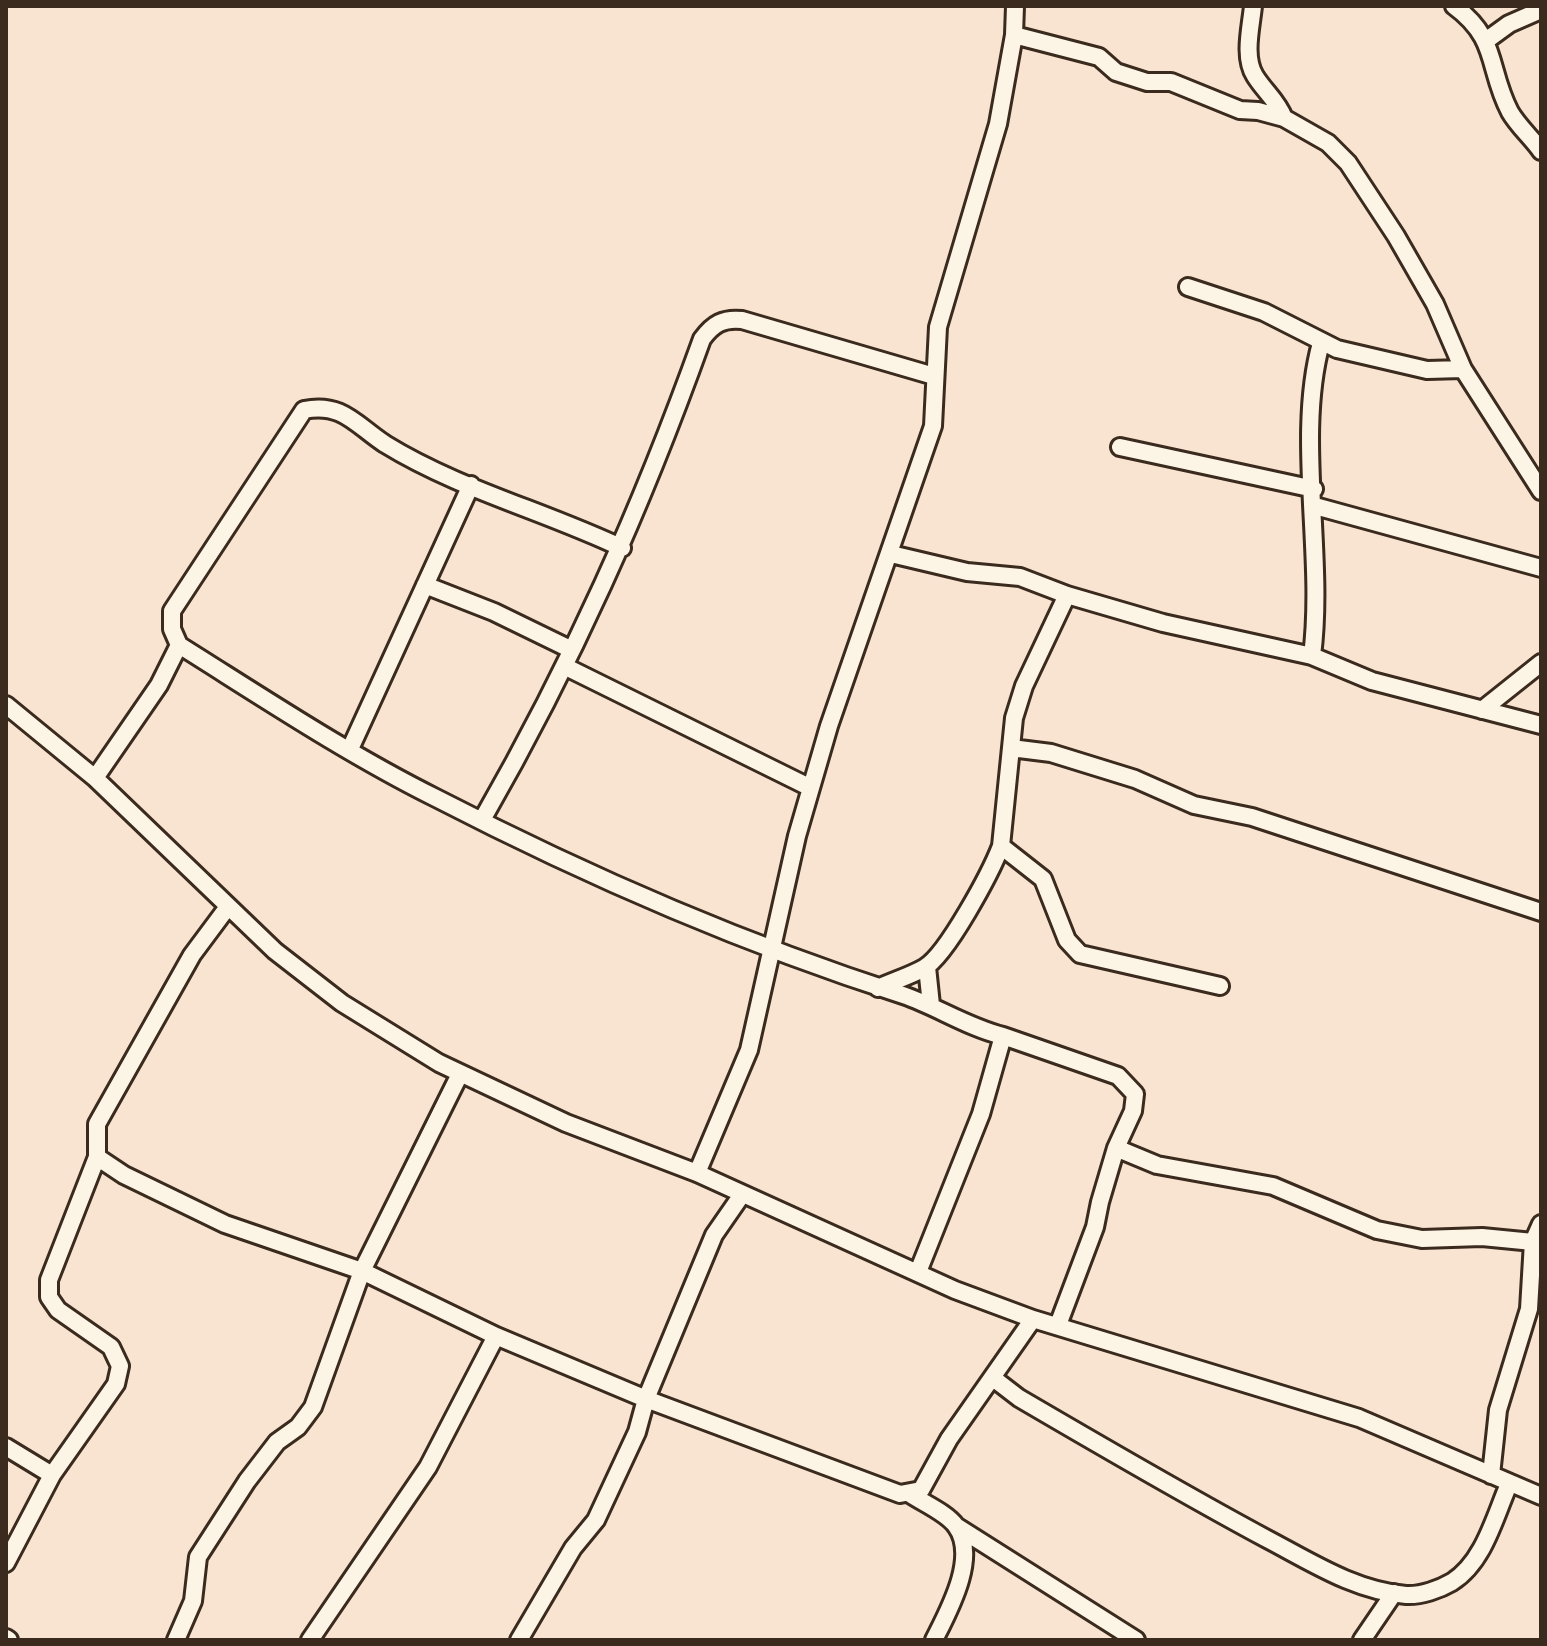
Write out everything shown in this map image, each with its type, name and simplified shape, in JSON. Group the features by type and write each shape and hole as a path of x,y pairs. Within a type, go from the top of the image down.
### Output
{"street":[{"path":"697,1173 749,1050 811,788 829,726 933,426 938,327 998,124 1014,35 1015,6"},
{"path":"1253,6 1249,56 1255,76 1278,103 1284,118"},
{"path":"1454,6 1467,14 1487,40 1493,71 1510,112 1541,151"},
{"path":"1487,40 1509,24 1541,10"},
{"path":"1014,35 1099,57 1116,72 1147,82 1171,82 1240,110 1284,118 1328,143 1348,163 1396,236 1435,304 1463,369 1541,491"},
{"path":"1188,287 1264,312 1321,343 1427,370 1463,369"},
{"path":"482,820 541,717 622,548 666,442 702,339 713,325 742,320 934,376"},
{"path":"1312,656 1317,614 1311,403 1321,343"},
{"path":"622,548 471,485 385,444 341,412 322,406 304,410 172,611 172,629 179,645 432,797 604,880 771,951 931,1005 973,1028 1118,1076 1135,1094 1133,1111 1116,1148 1095,1227 1058,1325"},
{"path":"1120,447 1314,498 1541,568"},
{"path":"350,749 471,485"},
{"path":"891,554 967,572 1020,577 1067,595 1163,623 1312,656 1372,681 1541,725"},
{"path":"425,585 494,612 572,650"},
{"path":"878,988 927,967 967,913 1001,846 1014,718 1024,686 1067,595"},
{"path":"95,778 159,685 179,645"},
{"path":"1482,710 1541,663"},
{"path":"564,666 811,788"},
{"path":"6,705 95,778 156,834 227,908 342,1003 392,1037 460,1074 566,1123 697,1173 741,1196 1033,1319 1359,1418 1541,1496"},
{"path":"1011,748 1051,753 1135,779 1194,805 1252,817 1541,912"},
{"path":"1001,846 1043,879 1067,940 1080,954 1220,986"},
{"path":"6,1563 52,1475 116,1384 120,1366 111,1347 58,1310 49,1297 49,1280 97,1157 97,1124 192,955 227,908"},
{"path":"927,967 931,1005"},
{"path":"918,1272 981,1114 1003,1036"},
{"path":"176,1640 193,1601 198,1557 247,1481 277,1442 298,1427 313,1407 362,1271 460,1074"},
{"path":"1116,1148 1157,1165 1273,1186 1377,1230 1422,1239 1482,1237 1533,1242"},
{"path":"97,1157 124,1175 225,1224 362,1271 496,1336 646,1399 891,1491 910,1494 1136,1640"},
{"path":"519,1640 573,1548 596,1520 637,1432 646,1399 714,1235 741,1196"},
{"path":"1491,1475 1498,1410 1529,1309 1533,1242 1541,1224"},
{"path":"910,1494 921,1490 931,1476 949,1439 1033,1319"},
{"path":"310,1640 428,1467 496,1336"},
{"path":"993,1378 1032,1406 1241,1525 1356,1584 1394,1593 1428,1592 1452,1582 1468,1569 1478,1557 1509,1484"},
{"path":"6,1447 52,1475"},
{"path":"934,1640 954,1602 960,1582 964,1545 956,1526"},
{"path":"1362,1640 1394,1593"}]}
